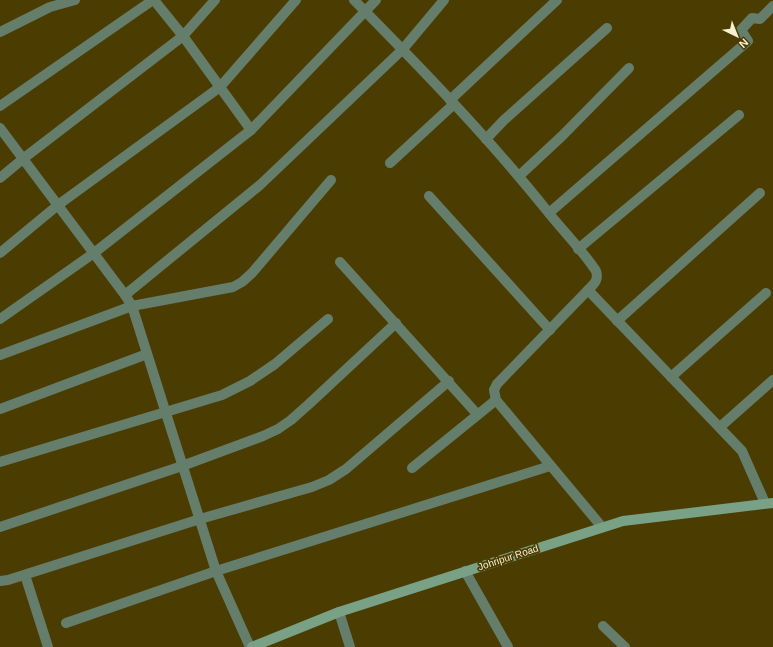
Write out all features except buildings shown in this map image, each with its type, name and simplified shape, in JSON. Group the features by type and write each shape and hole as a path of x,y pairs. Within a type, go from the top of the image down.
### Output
{"street":[{"path":"0,32 50,7 75,0"},
{"path":"0,106 153,0 183,36 251,130"},
{"path":"0,178 183,36 215,0"},
{"path":"0,253 58,205 220,87 296,0"},
{"path":"354,0 452,102 519,176 593,267 598,276 588,290 497,384 494,390 496,400 602,527"},
{"path":"0,319 94,253 251,130 376,0"},
{"path":"125,295 260,185 403,50 444,0"},
{"path":"390,163 556,0"},
{"path":"549,213 748,41 740,30 752,18 760,19 773,6"},
{"path":"486,139 504,120 607,28"},
{"path":"519,176 573,125 629,68"},
{"path":"578,249 738,115"},
{"path":"0,128 24,158 132,306 216,571 251,647"},
{"path":"0,355 132,306 226,289 242,282 252,273 331,180"},
{"path":"617,321 760,193"},
{"path":"429,196 550,330"},
{"path":"340,262 449,381 477,414"},
{"path":"588,290 742,451 769,503"},
{"path":"671,376 766,293"},
{"path":"0,462 222,395 250,381 275,364 328,319"},
{"path":"0,527 182,466 263,436 291,420 396,323"},
{"path":"0,409 147,354"},
{"path":"720,427 773,380"},
{"path":"0,581 25,575 200,520 312,487 329,480 346,469 449,381"},
{"path":"412,468 496,400"},
{"path":"66,623 216,571 550,466"},
{"name":"Johripur Road","path":"251,647 339,612 623,520 769,503"},
{"path":"465,571 508,647"},
{"path":"25,575 48,647"},
{"path":"339,612 350,647"},
{"path":"603,626 625,647"}]}
